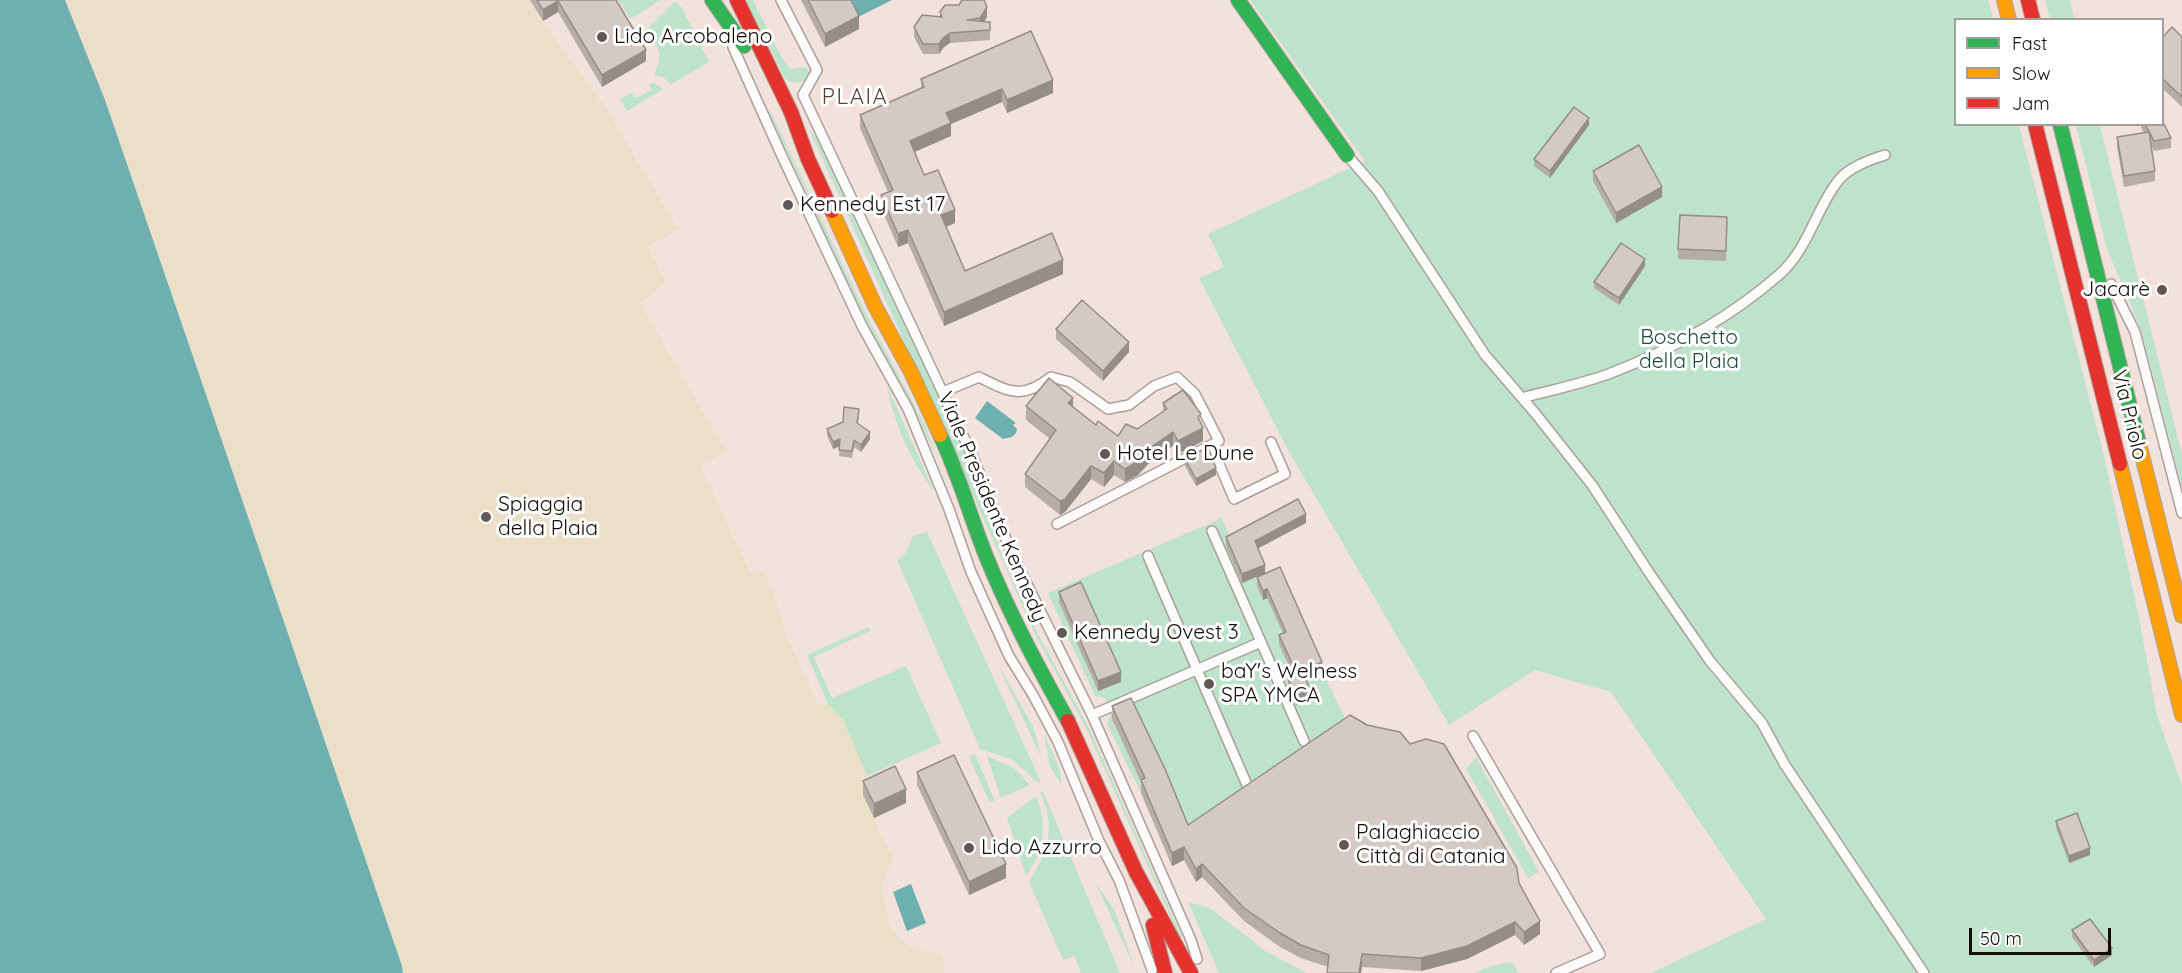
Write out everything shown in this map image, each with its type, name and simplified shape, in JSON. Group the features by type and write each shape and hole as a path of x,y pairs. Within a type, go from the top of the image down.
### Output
{"main road":[{"path":"737,0 791,111 808,159"},
{"path":"1238,0 1347,155"},
{"path":"2004,0 2008,18"},
{"path":"2028,0 2032,18"},
{"path":"713,2 733,28 754,62 781,116 808,159"},
{"name":"Via Priolo","path":"2035,126 2182,715"},
{"name":"Via Priolo","path":"2060,126 2182,616"},
{"name":"Viale Presidente Kennedy","path":"808,159 875,306 911,372 933,419 956,469 986,556 1030,652 1073,731 1136,872"},
{"path":"1136,872 1166,973"},
{"path":"1136,872 1191,973"}],"lane":[{"path":"782,0 817,70 791,111"},
{"path":"713,2 852,305 908,409 949,509 971,572 1009,656 1034,695 1058,742 1099,841 1119,880 1154,973"},
{"path":"803,95 973,457 1012,554 1092,715 1191,940 1201,973"},
{"path":"1347,155 1378,191 1485,355 1592,485 1710,661 1762,723 1785,765 1924,973"},
{"path":"1522,398 1610,374 1669,348 1739,308 1782,272 1800,250 1838,180 1864,161 1885,155"},
{"path":"2087,234 2135,332 2182,513"},
{"path":"943,392 979,377 1009,392 1036,389 1051,377 1070,382 1108,409 1129,405 1154,386 1177,377 1195,394 1219,441 1057,524"},
{"path":"1211,445 1234,499 1285,474 1270,442"},
{"path":"1212,531 1304,741"},
{"path":"1148,556 1247,785"},
{"path":"1092,715 1261,642"},
{"path":"1473,736 1600,954 1556,973"}],"green space":[{"path":"618,0 661,0 630,19"},
{"path":"745,0 753,0 790,69 806,67 809,72 806,79 797,82 786,80"},
{"name":"Boschetto della Plaia","path":"1250,0 1988,0 1993,18 1954,18 1954,126 2019,126 2104,456 2139,618 2157,715 2182,786 2182,973 1651,973 1766,919 1611,692 1535,670 1449,725 1288,450 1199,278 1224,267 1208,234 1365,161"},
{"path":"2045,0 2070,0 2074,18 2050,18"},
{"path":"675,1 682,8 709,62 670,85 665,78 654,75 659,62 659,51 644,32"},
{"path":"654,83 663,89 627,111 620,99 632,93 636,98 652,90 649,84"},
{"path":"768,110 772,114 868,318 924,423 952,495 935,453 903,387 865,319"},
{"path":"2076,126 2100,126 2182,455 2182,488 2141,330 2106,246"},
{"path":"809,129 818,140 969,460 1003,559 1038,634 1090,730 1182,937 1180,938 1087,730 1036,636"},
{"path":"887,386 934,491 904,442"},
{"name":"baY's Welness SPA YMCA","path":"1222,518 1240,562 1254,578 1265,574 1322,671 1350,728 1194,855 1172,866 1141,793 1107,724 1111,713 1105,698 1095,696 1048,593"},
{"path":"927,532 1041,782 1038,783 1013,760 980,749 897,560 905,554 913,536"},
{"path":"869,627 870,631 814,657 832,698 906,666 941,743 867,776 843,720 828,704 807,655"},
{"path":"998,665 1033,726 1041,757"},
{"path":"1044,734 1060,769 1061,784 1050,767"},
{"path":"975,754 995,801 990,803 969,757"},
{"path":"987,756 1014,768 1030,785 1001,798"},
{"path":"1476,757 1539,872 1528,878 1466,769"},
{"path":"1043,791 1120,973 1081,973 1074,956 1063,960 1029,882 1041,860 1048,838 1048,817 1040,792"},
{"path":"1036,796 1042,817 1042,837 1037,857 1026,876 1007,818"},
{"path":"1095,882 1115,911 1135,968"},
{"path":"1188,902 1210,908 1267,952 1307,973 1219,973"},
{"path":"1512,962 1519,973 1474,973 1491,966"}],"sand":[{"name":"Spiaggia della Plaia","path":"65,0 529,0 541,20 604,105 678,229 648,247 666,282 640,303 726,452 700,465 751,575 763,570 787,637 818,705 828,704 843,720 867,776 877,828 893,857 881,885 889,925 901,940 910,946 941,955 945,973 403,973 105,100"}],"water":[{"path":"0,0 65,0 105,100 403,973 0,973"},
{"path":"844,0 892,0 854,19"},
{"path":"987,401 1016,423 1013,425 1017,429 1016,433 1012,437 1003,439 975,418"},
{"path":"911,884 926,923 907,931 893,892"}],"building":[{"name":"Lido Arcobaleno","path":"537,0 616,0 646,50 602,75 558,1 543,10"},
{"path":"808,0 851,0 859,16 825,34"},
{"path":"962,0 984,0 987,7 980,18 967,20 990,22 990,30 950,33 939,44 923,44 914,27 922,15 942,17 940,12 945,5 959,5"},
{"path":"2172,27 2182,37 2182,97 2164,80 2164,36"},
{"path":"1031,31 1053,80 1007,100 1002,89 946,113 951,123 910,141 924,175 938,170 955,210 941,215 965,271 1052,233 1063,260 944,312 908,230 898,234 881,195 893,190 860,115 924,87 921,79"},
{"path":"1574,107 1589,118 1550,171 1534,159"},
{"path":"2164,124 2171,138 2154,141 2146,126 2164,126"},
{"path":"2149,132 2155,171 2124,176 2117,137"},
{"path":"1639,145 1662,187 1616,213 1593,171"},
{"path":"1680,215 1727,217 1726,251 1678,249"},
{"path":"1621,243 1645,259 1619,298 1594,282"},
{"path":"1082,300 1129,342 1103,371 1056,329"},
{"name":"Hotel Le Dune","path":"1049,378 1073,398 1068,403 1096,425 1098,421 1118,436 1126,424 1137,429 1167,409 1163,403 1183,390 1201,414 1198,417 1203,428 1178,441 1173,432 1125,469 1114,461 1104,473 1091,466 1065,499 1060,501 1025,474 1056,430 1026,406"},
{"path":"844,407 859,409 857,423 870,432 861,445 854,440 852,451 839,450 840,439 833,442 827,429 843,422"},
{"path":"1208,447 1216,468 1196,479 1185,459"},
{"path":"1298,499 1306,514 1255,541 1265,565 1242,574 1226,537"},
{"path":"1280,567 1322,662 1302,671 1310,689 1296,696 1288,678 1297,674 1279,635 1286,632 1267,589 1263,591 1257,577"},
{"path":"1081,582 1121,672 1098,681 1059,592"},
{"name":"Palaghiaccio Città di Catania","path":"1131,698 1165,769 1188,825 1350,715 1367,725 1400,732 1410,744 1426,739 1444,744 1517,868 1519,883 1540,921 1524,932 1515,922 1467,946 1421,958 1362,954 1359,973 1327,973 1329,955 1301,945 1244,908 1202,864 1196,869 1184,847 1172,853 1141,780 1145,778 1112,706"},
{"name":"Lido Azzurro","path":"954,755 1006,864 969,882 917,772"},
{"path":"895,766 906,789 874,804 863,781"},
{"path":"2077,813 2090,848 2069,856 2056,821"},
{"path":"2090,919 2112,948 2094,960 2072,930"}],"traffic: fast":[{"path":"712,0 744,46"},
{"path":"1238,0 1347,155"},
{"path":"2060,126 2140,447"},
{"path":"940,435 1004,598 1068,721"}],"traffic: slow":[{"path":"2004,0 2008,18"},
{"path":"832,211 875,306 911,372 940,435"},
{"path":"2140,447 2182,616"},
{"path":"2120,464 2182,715"}],"traffic: jam":[{"path":"737,0 791,112 808,159 832,211"},
{"path":"2028,0 2032,18"},
{"path":"2036,126 2120,464"},
{"path":"1068,721 1136,872 1191,973"},
{"path":"1153,925 1165,973"}],"place":[{"name":"Lido Arcobaleno","path":"602,37"},
{"name":"Kennedy Est 17","path":"788,205"},
{"name":"Jacarè","path":"2162,290"},
{"name":"Hotel Le Dune","path":"1105,454"},
{"name":"Spiaggia della Plaia","path":"486,517"},
{"name":"Kennedy Ovest 3","path":"1062,633"},
{"name":"baY's Welness SPA YMCA","path":"1209,684"},
{"name":"Palaghiaccio Città di Catania","path":"1344,845"},
{"name":"Lido Azzurro","path":"969,848"}],"district":[{"name":"PLAIA","path":"855,97"}]}
